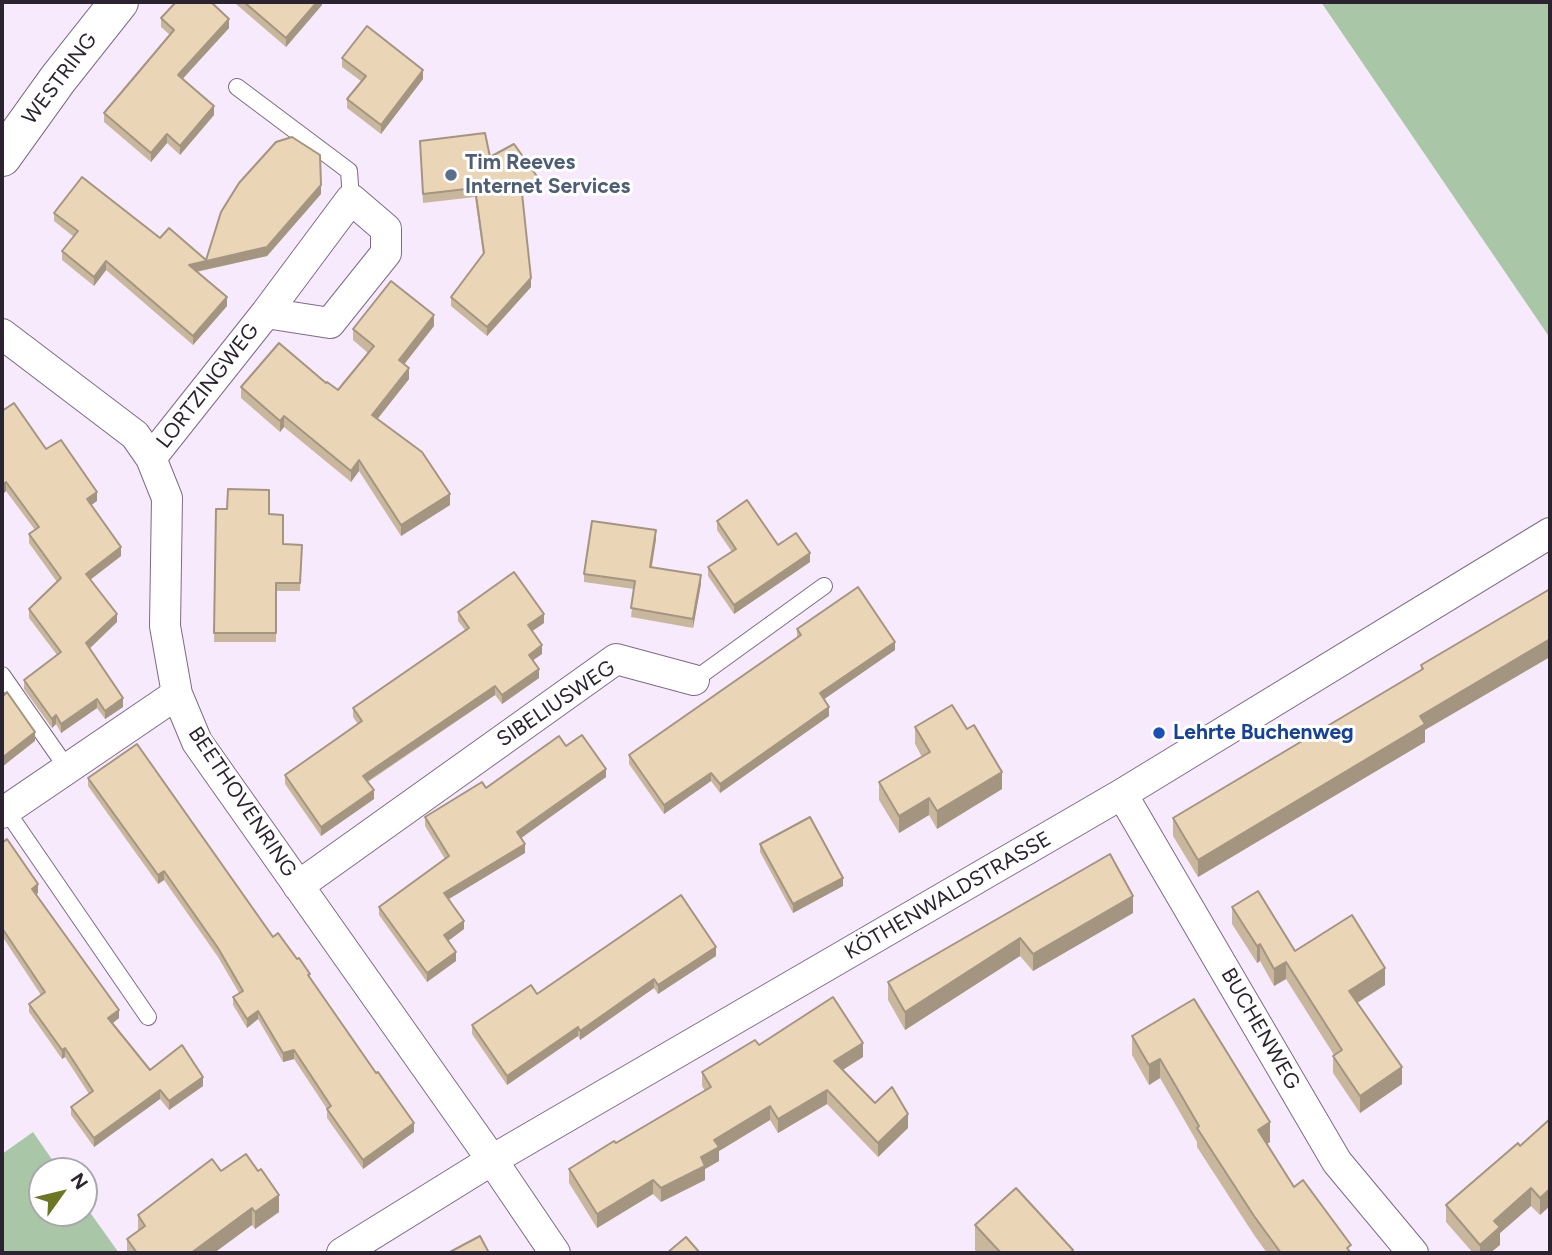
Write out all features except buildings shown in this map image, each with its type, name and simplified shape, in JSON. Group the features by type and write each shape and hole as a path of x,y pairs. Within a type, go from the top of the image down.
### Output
{"street":[{"name":"WESTRING","path":"2,158 58,79 119,2"},
{"name":"LORTZINGWEG","path":"151,458 266,313 351,199 387,229 386,253 330,323 266,313"},
{"name":"BEETHOVENRING","path":"2,334 135,435 151,458 167,498 164,626 177,694 197,742 555,1253"},
{"name":"KÖTHENWALDSTRASSE","path":"342,1253 492,1160 1122,794 1550,533"},
{"name":"SIBELIUSWEG","path":"298,886 616,659 694,680"},
{"path":"4,812 177,694"},
{"name":"BUCHENWEG","path":"1122,794 1337,1162 1413,1253"}],"lane":[{"path":"237,87 349,171 351,199"},
{"name":"SIBELIUSWEG","path":"694,680 824,586"},
{"path":"2,675 67,768"},
{"path":"4,812 148,1017"}],"green space":[{"path":"1321,2 1550,2 1550,338"},
{"path":"33,1132 50,1157 28,1157 28,1227 98,1227 98,1224 119,1253 2,1253 2,1154"}],"place":[{"name":"Tim Reeves Internet Services","path":"451,175"},
{"name":"Lehrte Buchenweg","path":"1159,733"}]}
